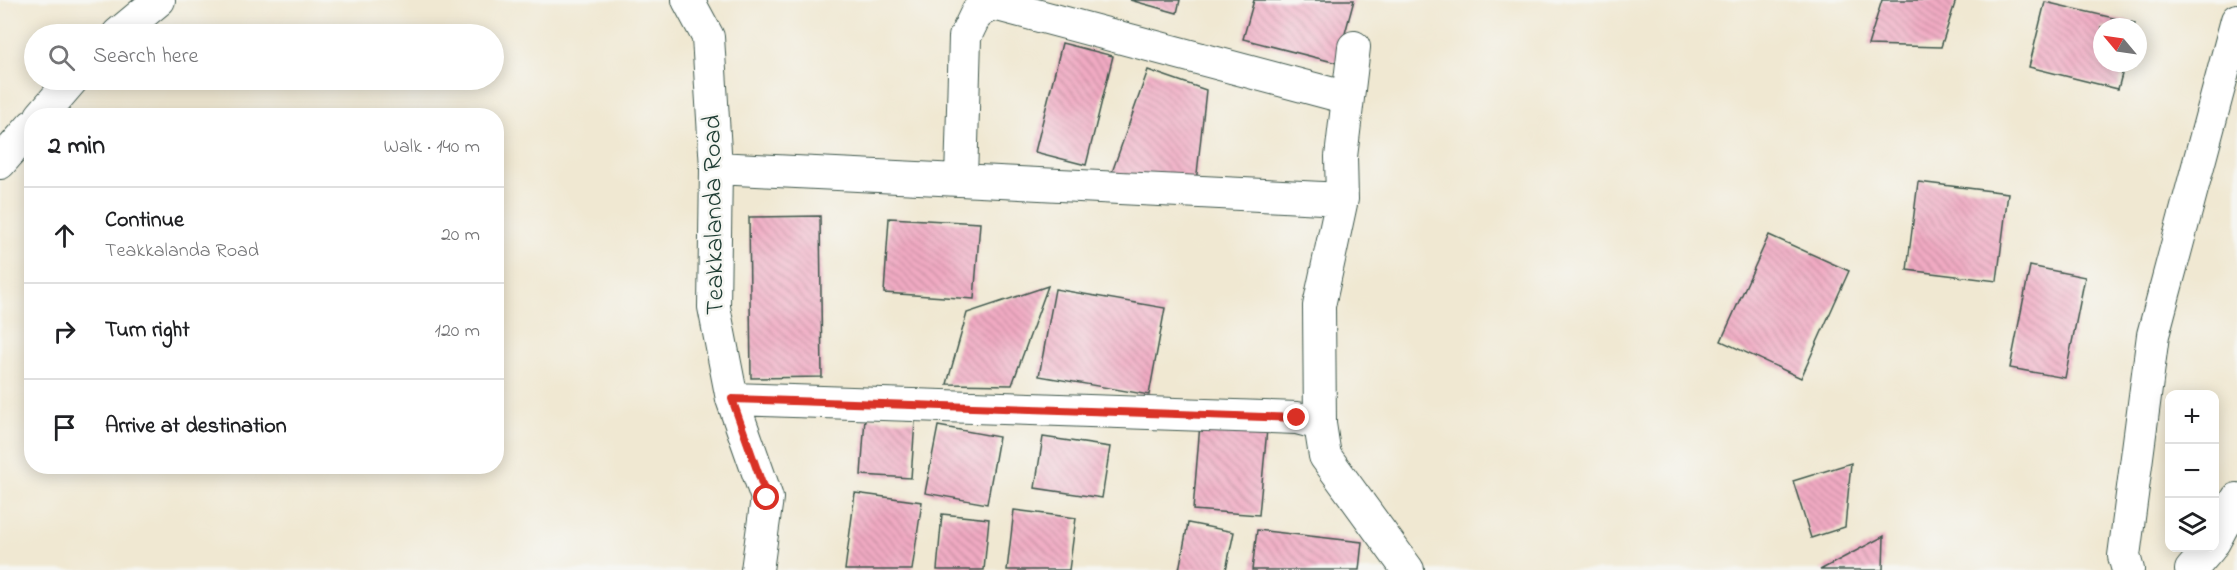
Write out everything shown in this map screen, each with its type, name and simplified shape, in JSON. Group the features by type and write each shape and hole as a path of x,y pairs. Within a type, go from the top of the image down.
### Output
{"street":[{"path":"130,24 159,0"},
{"name":"Teakkalanda Road","path":"688,0 708,37 716,168 714,308 732,399 767,498 757,570"},
{"path":"961,180 965,37 977,12 994,4 1348,98"},
{"path":"2128,570 2124,556 2153,335 2237,20"},
{"path":"1354,47 1341,157 1342,200 1319,306 1320,424 1325,456 1408,570"},
{"path":"48,108 63,90"},
{"path":"0,163 24,135"},
{"path":"716,168 1342,200"},
{"path":"732,399 1297,418 1320,424"},
{"path":"2219,533 2237,499"},
{"path":"2191,570 2207,552"}],"building":[{"path":"1130,0 1180,0 1177,13"},
{"path":"1254,0 1354,0 1337,63 1243,39"},
{"path":"1882,0 1956,0 1941,47 1868,45"},
{"path":"2045,2 2114,18 2093,18 2093,72 2123,72 2118,89 2029,67"},
{"path":"1062,43 1113,56 1086,165 1035,152"},
{"path":"1148,70 1206,90 1196,183 1111,175"},
{"path":"1918,182 2008,193 1997,281 1907,270"},
{"path":"820,216 822,377 751,378 749,217"},
{"path":"889,218 980,223 974,299 884,293"},
{"path":"1769,235 1849,271 1801,378 1721,341"},
{"path":"2030,266 2085,277 2065,378 2010,368"},
{"path":"1048,286 1012,385 947,384 967,313"},
{"path":"1055,289 1165,308 1149,395 1039,376"},
{"path":"865,418 915,421 911,478 861,475"},
{"path":"1200,424 1267,429 1259,515 1193,510"},
{"path":"938,426 999,437 987,504 925,493"},
{"path":"1043,437 1110,447 1102,498 1035,488"},
{"path":"1851,463 1845,527 1811,538 1793,481"},
{"path":"855,493 922,502 912,570 845,570"},
{"path":"1014,510 1076,518 1069,570 1007,570"},
{"path":"942,514 989,519 984,570 937,570"},
{"path":"1188,523 1234,532 1226,570 1179,570"},
{"path":"1257,530 1362,542 1359,570 1252,570"},
{"path":"1884,536 1883,570 1820,570"}],"route":[{"path":"767,498 732,399 1297,418"}]}
